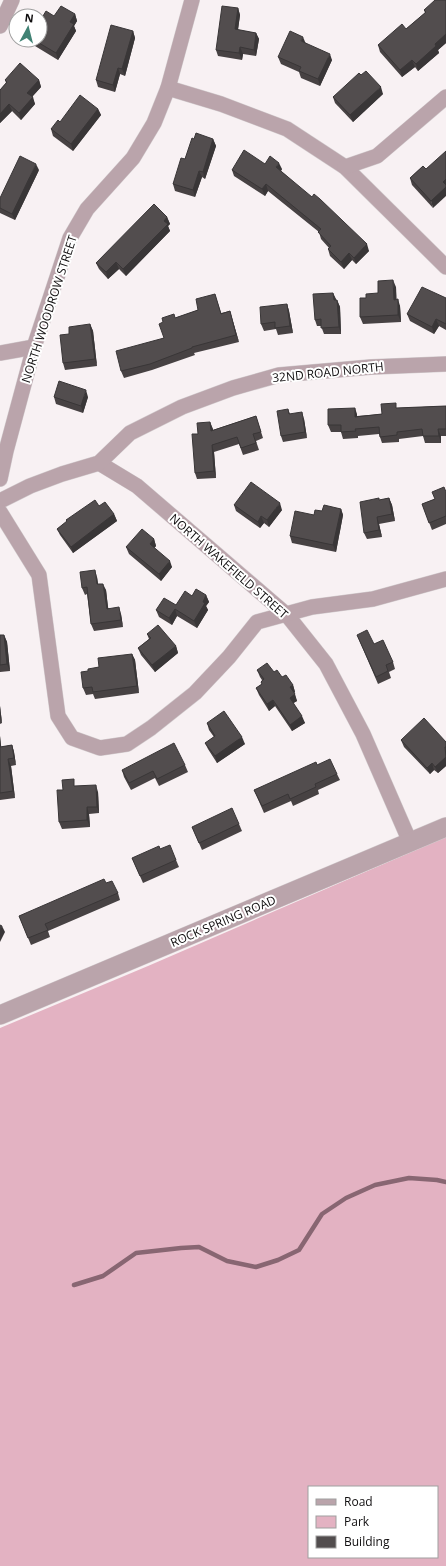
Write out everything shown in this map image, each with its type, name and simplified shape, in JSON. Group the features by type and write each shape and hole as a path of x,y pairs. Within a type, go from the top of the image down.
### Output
{"street":[{"path":"0,26 12,0"},
{"name":"NORTH WOODROW STREET","path":"0,479 34,347 70,238 87,209 133,158 154,123 168,88 192,0"},
{"path":"168,88 220,104 287,128 345,167 446,267"},
{"path":"345,167 378,156 446,97"},
{"path":"0,353 34,347"},
{"name":"32ND ROAD NORTH","path":"0,501 30,486 62,474 99,463 130,433 182,407 233,388 279,375 371,366 446,364"},
{"name":"NORTH WAKEFIELD STREET","path":"99,463 137,486 286,615 326,664 363,734 410,842"},
{"path":"0,512 39,575 58,716 72,738 100,748 127,744 151,728 195,693 229,657 257,622 312,607 373,599 446,579"},
{"name":"ROCK SPRING ROAD","path":"0,1016 446,827"},
{"path":"0,1005 20,1007"}],"green space":[{"path":"446,837 446,1566 0,1566 0,1028 148,966"}],"building":[{"path":"435,0 446,0 446,34 435,44 436,46 416,64 412,60 400,70 378,45 402,24 406,29 426,12 424,10"},
{"path":"61,6 75,14 70,22 74,24 56,53 48,48 48,12 54,16"},
{"path":"222,6 238,8 235,29 256,33 254,50 240,47 239,53 216,50"},
{"path":"111,25 133,31 122,69 118,68 113,85 96,80"},
{"path":"290,31 303,37 301,41 330,54 318,79 299,71 301,67 278,57"},
{"path":"20,63 39,80 27,93 33,97 19,113 9,104 0,114 0,90 7,82 5,80"},
{"path":"366,71 381,87 350,115 333,97 359,73 361,75"},
{"path":"80,95 98,109 71,144 51,129 58,120 60,122"},
{"path":"196,133 213,139 203,172 199,171 193,190 173,184 181,158 185,159 192,138 194,139"},
{"path":"244,150 265,164 270,156 279,163 276,167 312,197 314,194 320,199 367,244 354,258 349,253 341,262 328,249 331,246 318,232 321,229 266,184 262,189 232,170"},
{"path":"446,151 446,179 443,182 446,187 431,201 410,178 423,166 426,169"},
{"path":"20,156 36,164 12,214 0,208 0,198"},
{"path":"154,204 167,217 164,221 168,224 123,269 116,262 106,272 96,263"},
{"path":"393,280 394,300 398,299 398,315 360,317 360,298 366,298 366,294 378,293 378,281"},
{"path":"422,287 446,298 446,324 436,319 432,327 407,314"},
{"path":"333,293 334,300 337,300 339,327 321,328 321,319 315,320 313,294"},
{"path":"215,294 221,314 230,311 236,335 192,347 150,364 121,371 116,351 164,338 159,324 163,322 162,318 174,314 175,318 198,310 196,299"},
{"path":"287,304 290,326 275,328 275,322 261,324 260,307"},
{"path":"90,324 95,359 63,363 60,335 69,334 69,327"},
{"path":"59,381 86,390 81,406 54,397"},
{"path":"396,403 396,408 446,406 446,429 438,429 439,436 423,436 422,429 397,432 397,435 380,437 379,427 341,432 341,425 328,425 328,409 355,408 355,417 382,414 381,404"},
{"path":"288,409 289,414 302,412 305,432 281,436 277,411"},
{"path":"256,416 261,432 253,434 256,443 241,448 237,437 212,445 214,471 195,473 192,434 198,434 197,423 210,422 211,431"},
{"path":"251,482 280,503 267,520 261,516 258,522 234,505"},
{"path":"444,487 446,492 446,516 429,523 422,504 435,499 432,492"},
{"path":"379,498 379,500 389,498 392,514 377,517 379,530 364,533 360,502"},
{"path":"95,500 99,506 105,502 114,514 71,547 57,529 67,521 66,520"},
{"path":"324,505 341,509 333,545 290,536 295,511 314,515 315,510 322,511"},
{"path":"142,529 154,539 150,544 170,561 159,574 126,547"},
{"path":"95,570 97,584 103,584 107,609 119,607 121,620 91,624 87,587 82,588 80,572"},
{"path":"196,589 206,595 203,602 205,603 194,621 175,609 169,618 156,610 164,598 176,605 185,591 192,596"},
{"path":"158,625 176,646 152,665 138,648 151,638 147,634"},
{"path":"367,630 374,644 383,640 393,662 386,665 388,671 376,677 357,635"},
{"path":"0,635 4,635 7,664 0,665"},
{"path":"132,654 137,686 93,692 92,687 83,688 81,672 99,667 98,658"},
{"path":"267,663 274,672 277,670 282,677 286,675 293,685 290,687 295,694 290,698 302,716 290,725 273,700 267,704 256,688 262,684 261,682 264,679 257,670"},
{"path":"224,711 242,737 215,756 205,743 215,736 207,723"},
{"path":"424,718 446,742 446,757 435,767 432,763 427,768 401,740"},
{"path":"174,743 185,765 157,779 153,771 129,783 122,770"},
{"path":"12,745 14,758 8,759 13,791 0,793 0,747"},
{"path":"330,759 337,774 315,784 316,787 290,799 288,794 262,806 254,790 316,762 317,765"},
{"path":"74,779 74,786 96,785 97,807 87,807 87,820 59,822 57,790 63,790 62,780"},
{"path":"232,808 239,824 199,843 192,827"},
{"path":"170,845 176,860 140,876 132,858 159,846 160,849"},
{"path":"104,879 106,883 112,881 118,893 45,924 48,930 28,938 19,916"}],"waterway":[{"path":"74,1285 103,1276 136,1253 181,1248 199,1247 227,1261 256,1267 278,1260 299,1250 322,1214 346,1198 375,1185 409,1178 446,1182"}]}
